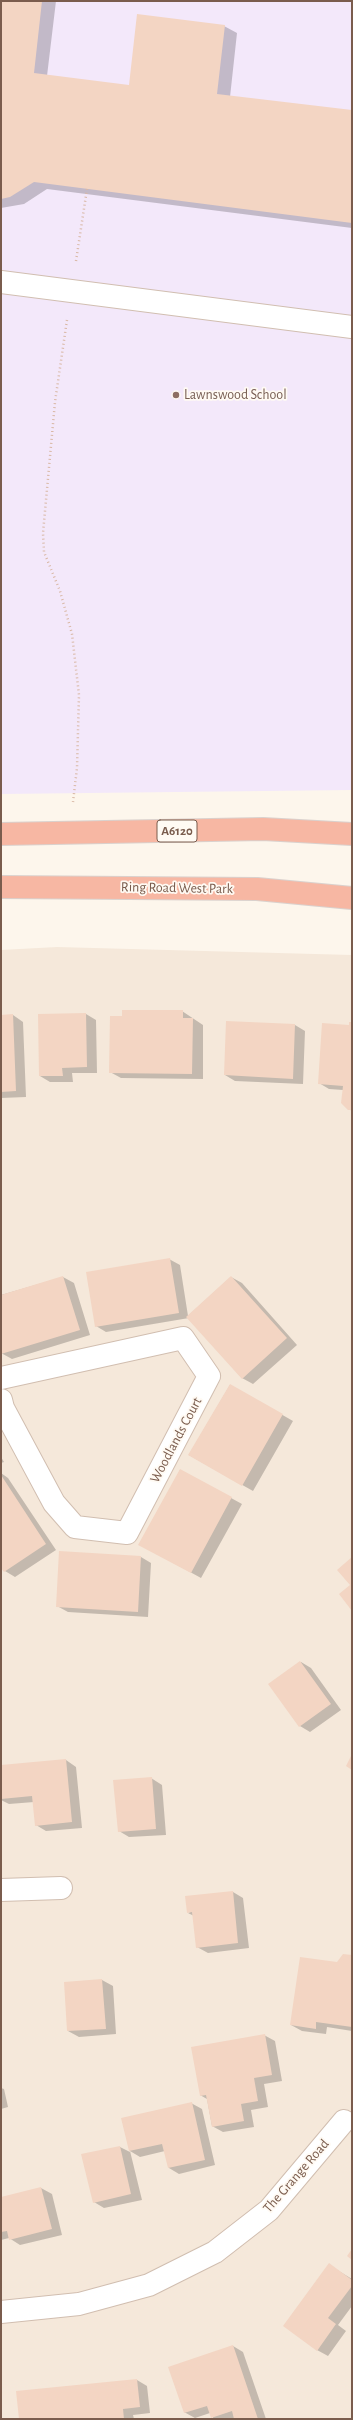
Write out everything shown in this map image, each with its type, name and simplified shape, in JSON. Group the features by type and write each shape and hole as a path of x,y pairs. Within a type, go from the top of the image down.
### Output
{"highway":[{"name":"A6120","path":"1,834 69,834 263,829 352,834"},
{"name":"Ring Road West Park","path":"1,887 257,889 352,898"}],"street":[{"path":"1,282 352,327"},
{"name":"Woodlands Court","path":"1,1378 183,1338 209,1376 127,1533 75,1527 54,1503 3,1408 1,1400"},
{"path":"1,1890 60,1888"},
{"name":"The Grange Road","path":"1,2312 79,2304 149,2285 215,2252 269,2210 344,2121"}],"path":[{"path":"69,834 77,768 79,695 72,634 60,591 44,552 43,533 55,402 87,189"}],"shaded area":[{"name":"Lawnswood School","path":"1,1 352,1 352,790 1,794"},
{"path":"57,947 352,955 352,2419 1,2419 1,950"}],"building":[{"path":"1,1 42,1 34,73 129,85 137,14 225,25 217,94 352,110 352,223 34,182 10,197 1,199"},
{"path":"122,1010 183,1010 183,1018 193,1018 192,1074 109,1073 110,1016 122,1016"},
{"path":"86,1013 87,1067 62,1068 63,1076 39,1076 38,1014"},
{"path":"13,1014 16,1091 1,1092 1,1015"},
{"path":"226,1021 295,1024 293,1079 224,1075"},
{"path":"349,1022 352,1022 352,1110 348,1110 341,1103 343,1086 318,1084 322,1023 349,1025"},
{"path":"170,1258 179,1313 95,1327 86,1272"},
{"path":"63,1276 80,1330 1,1354 1,1295"},
{"path":"231,1276 287,1338 242,1379 186,1317"},
{"path":"230,1384 283,1414 242,1486 188,1455"},
{"path":"180,1469 232,1497 191,1573 138,1545"},
{"path":"1,1475 46,1544 4,1572 1,1568"},
{"path":"59,1551 141,1556 138,1612 56,1607"},
{"path":"352,1557 352,1611 339,1594 350,1585 337,1570"},
{"path":"300,1661 331,1704 299,1727 268,1684"},
{"path":"352,1754 352,1770 346,1766"},
{"path":"66,1759 72,1822 35,1826 32,1796 1,1799 1,1765"},
{"path":"152,1777 156,1829 118,1832 113,1780"},
{"path":"233,1891 238,1943 196,1948 192,1912 187,1913 185,1896"},
{"path":"343,1954 352,1955 352,2027 316,2022 316,2029 290,2025 300,1957 337,1962"},
{"path":"102,1979 106,2029 67,2031 64,1982"},
{"path":"265,2034 272,2075 254,2078 258,2101 241,2104 244,2121 212,2127 206,2095 200,2096 191,2047"},
{"path":"192,2102 205,2160 168,2168 162,2144 129,2151 121,2118"},
{"path":"120,2146 131,2194 93,2203 81,2154"},
{"path":"41,2187 52,2229 9,2240 7,2231 1,2232 1,2197"},
{"path":"352,2249 352,2260 347,2256"},
{"path":"329,2263 352,2280 352,2286 328,2318 336,2324 317,2351 283,2326"},
{"path":"233,2345 258,2419 234,2419 232,2411 211,2418 207,2406 184,2413 168,2367"},
{"path":"137,2379 140,2407 123,2409 124,2419 19,2419 16,2391"}],"place":[{"name":"Lawnswood School","path":"176,395"}]}
